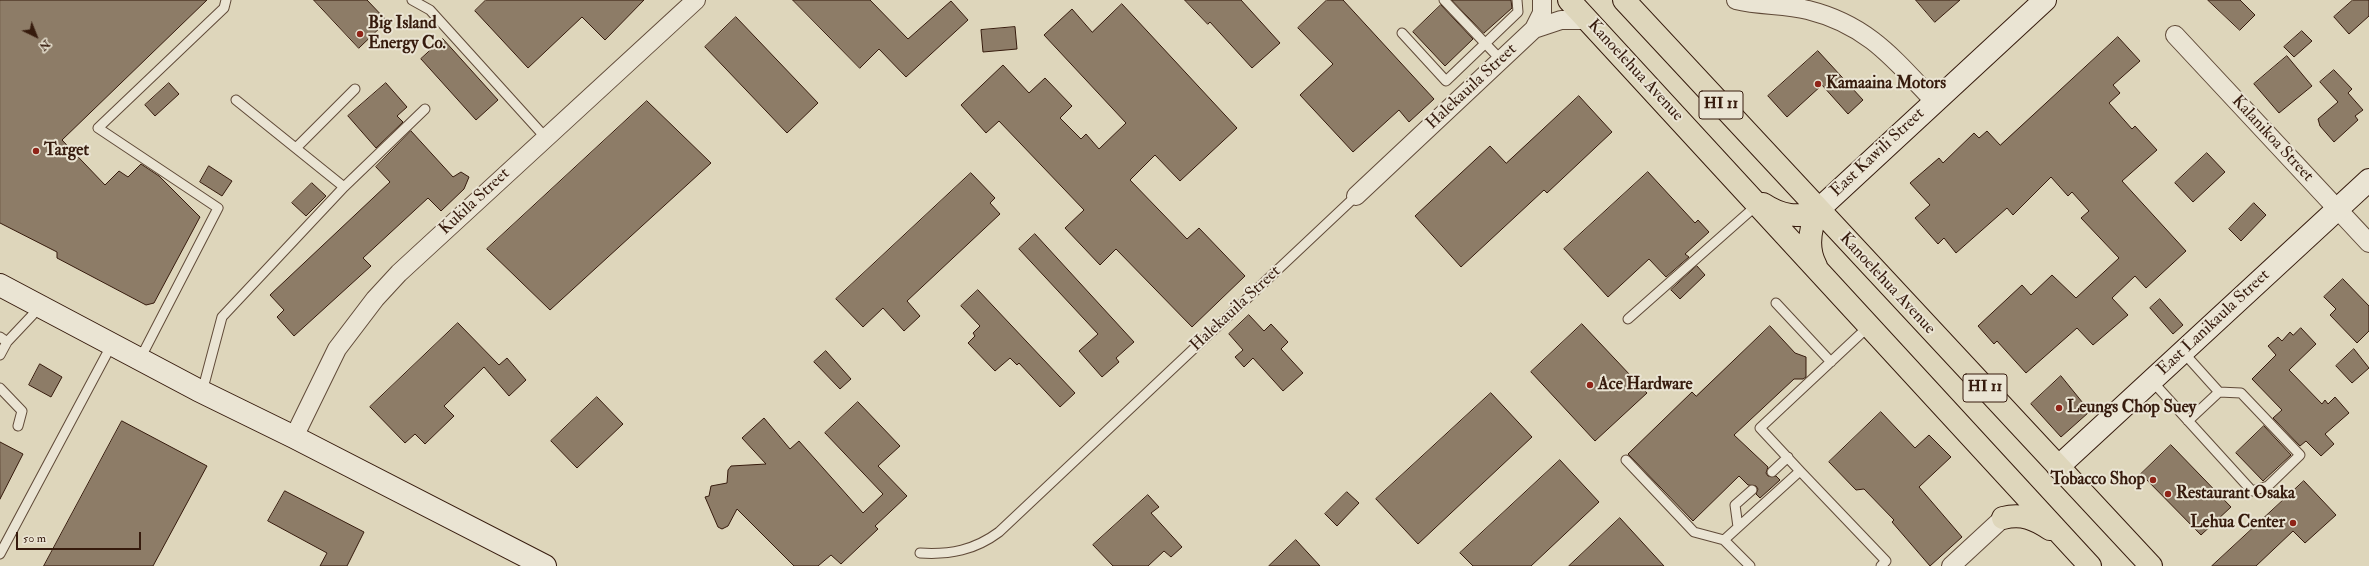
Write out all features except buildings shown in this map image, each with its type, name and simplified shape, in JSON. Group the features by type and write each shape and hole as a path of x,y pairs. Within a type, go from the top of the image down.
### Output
{"highway":[{"name":"Kanoelehua Avenue","path":"1569,0 2090,566"},
{"name":"Kanoelehua Avenue","path":"1624,0 1818,210 2152,566"},
{"path":"1756,202 1772,210 1796,216 1805,216 1818,210"},
{"path":"1818,210 1812,224 1810,247 1812,258 1818,270"},
{"path":"2004,474 2006,504 2003,518 2024,516 2038,520 2065,538"}],"street":[{"name":"Kukila Street","path":"294,437 337,350 375,299 399,273 545,137 696,0"},
{"name":"Halekauila Street","path":"1356,196 1534,29 1542,13 1542,0"},
{"path":"1736,0 1764,6 1807,9 1837,19 1861,31 1883,48 1934,101"},
{"name":"East Kawili Street","path":"1818,210 1934,101 2045,0"},
{"name":"Halekauila Street","path":"1534,29 1561,20 1588,20"},
{"name":"Kalanikoa Street","path":"2175,35 2369,243"},
{"name":"East Lanikaula Street","path":"2058,467 2369,180"},
{"path":"0,285 202,392 294,437 545,566"},
{"path":"1951,566 2003,518"}],"lane":[{"path":"140,359 218,208 98,128 224,8 226,0"},
{"path":"412,0 430,10 545,137"},
{"path":"428,0 430,10"},
{"path":"1444,0 1501,60"},
{"path":"1402,33 1446,80 1518,12 1517,0"},
{"path":"296,148 355,89"},
{"path":"236,100 344,187"},
{"path":"202,392 222,317 344,187 425,109"},
{"name":"Halekauila Street","path":"920,553 945,554 958,552 979,544 999,532 1356,196"},
{"path":"1628,319 1756,202"},
{"path":"1776,303 1831,362"},
{"path":"0,355 3,340 40,306"},
{"path":"1869,326 1760,428 1886,561 1881,566"},
{"path":"0,554 112,344"},
{"path":"2152,381 2252,491 2268,486 2300,455 2241,393 2219,392 2183,352"},
{"path":"0,388 22,411 18,426"},
{"path":"2188,421 2219,392"},
{"path":"1772,472 1788,457"},
{"path":"1626,460 1694,532 1724,540 1750,566"},
{"path":"1724,540 1800,471"},
{"path":"1738,527 1735,505 1752,490"}],"place":[{"name":"Big Island Energy Co.","path":"360,34"},
{"name":"Kamaaina Motors","path":"1818,84"},
{"name":"Target","path":"36,151"},
{"name":"Ace Hardware","path":"1590,385"},
{"name":"Leungs Chop Suey","path":"2059,408"},
{"name":"Tobacco Shop","path":"2153,480"},
{"name":"Restaurant Osaka","path":"2168,494"},
{"name":"Lehua Center","path":"2293,523"}]}
